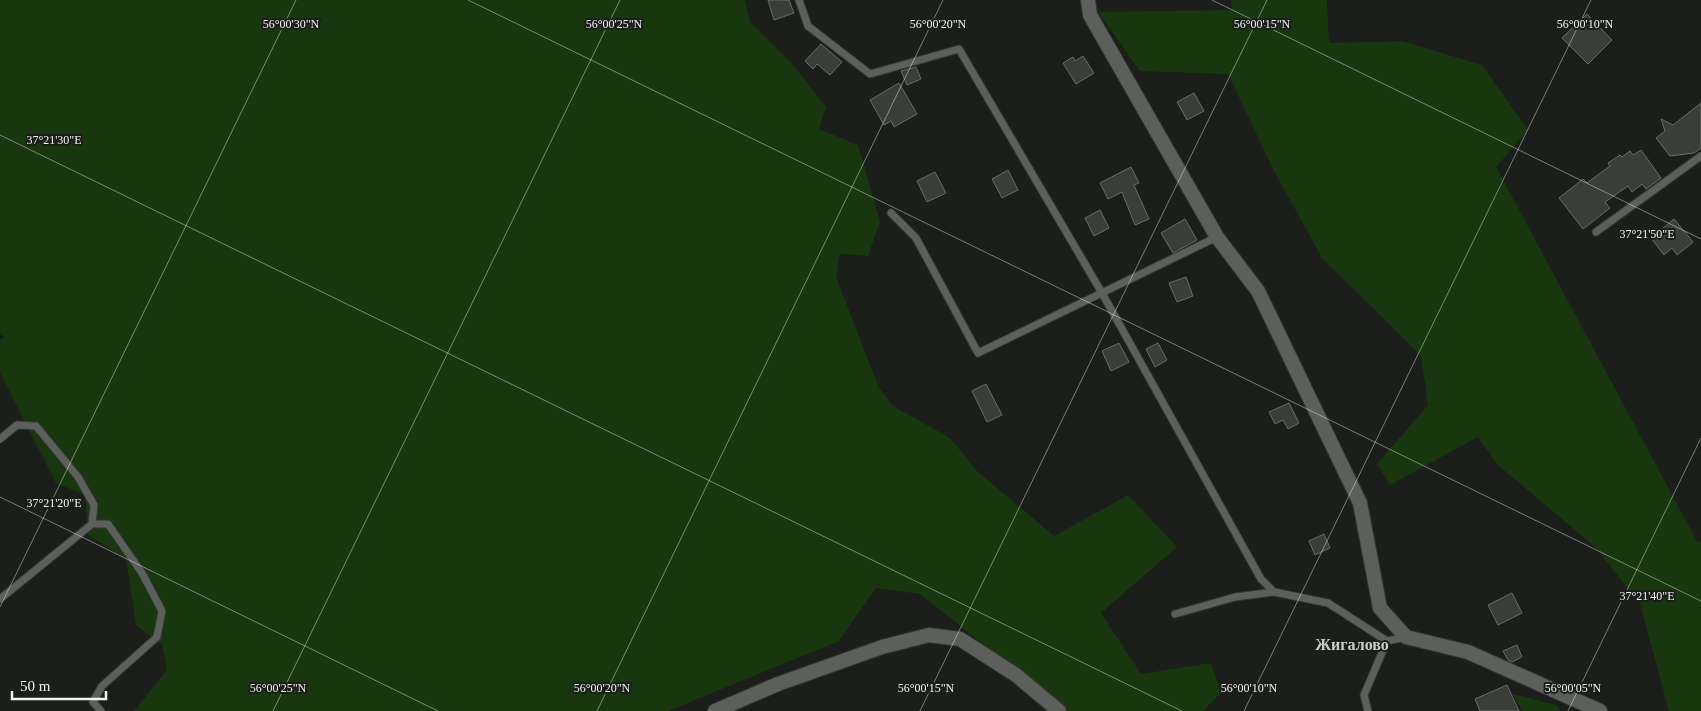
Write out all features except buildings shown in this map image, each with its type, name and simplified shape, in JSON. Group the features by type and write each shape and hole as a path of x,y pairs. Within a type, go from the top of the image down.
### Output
{"street":[{"path":"1088,0 1090,15 1218,237 1258,291 1360,503 1380,608 1406,637 1468,652 1600,711"},
{"path":"715,711 778,684 882,647 929,635 960,639 1016,675 1059,711"}],"lane":[{"path":"800,0 808,26 870,74 959,49 1102,292 1261,579 1274,592"},
{"path":"1596,232 1701,156"},
{"path":"891,212 916,238 978,352 1218,237"},
{"path":"0,439 17,425 36,426 78,477 94,505 92,524"},
{"path":"0,599 92,524 108,524 142,573 162,611 157,637 102,686 94,702 101,711"},
{"path":"1175,614 1235,597 1274,592 1328,603 1387,641 1406,637"},
{"path":"1368,711 1364,695 1387,641"}],"green space":[{"path":"0,0 745,0 750,22 794,66 826,107 819,129 858,145 880,222 868,256 840,254 836,277 879,388 893,406 950,438 977,471 1054,536 1128,495 1177,547 1101,613 1141,674 1211,663 1221,693 1203,711 1067,711 920,594 876,588 839,641 668,711 134,711 167,670 162,645 136,625 126,559 88,535 85,495 56,483 0,373 0,340 4,337 0,334"},
{"path":"1231,0 1327,0 1329,43 1402,41 1482,65 1528,130 1496,167 1698,543 1701,541 1701,711 1669,711 1640,604 1596,548 1498,465 1478,437 1390,485 1377,464 1428,405 1421,356 1322,258 1273,169 1228,74 1140,71 1098,12 1232,10"},
{"path":"1513,694 1556,705 1561,711 1522,711"}],"district":[{"name":"Жигалово","path":"1352,644"}]}
